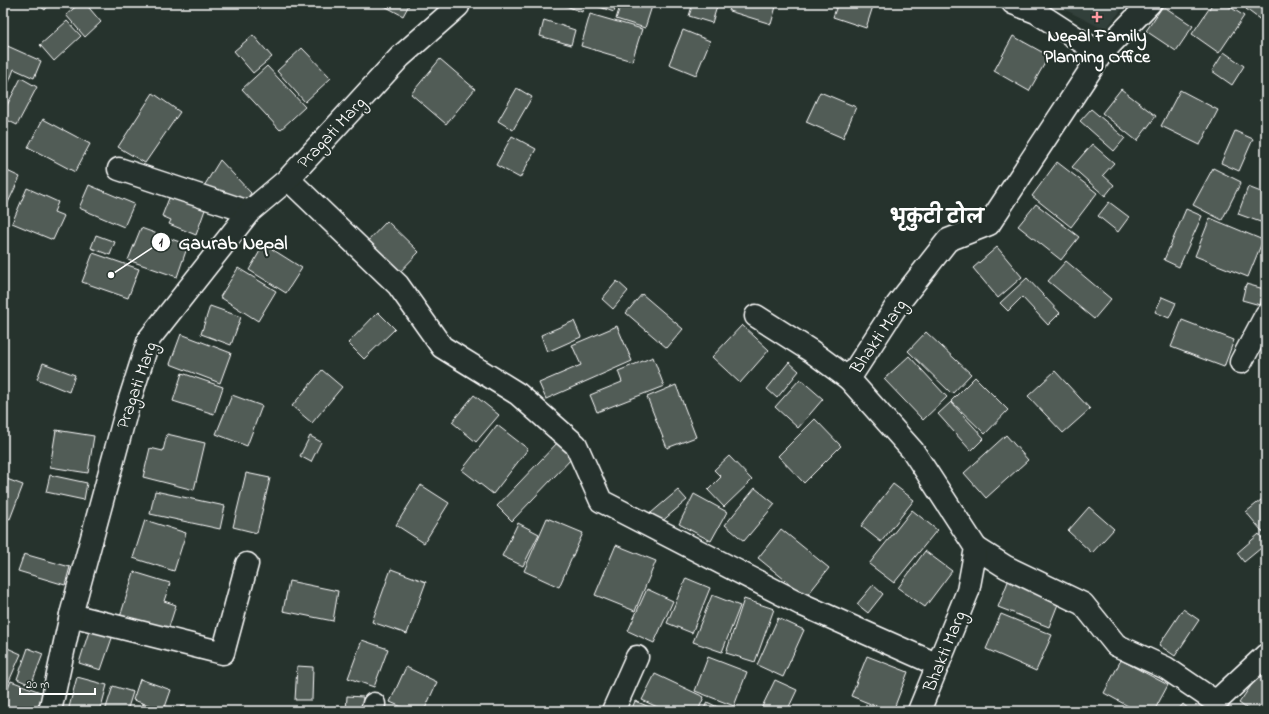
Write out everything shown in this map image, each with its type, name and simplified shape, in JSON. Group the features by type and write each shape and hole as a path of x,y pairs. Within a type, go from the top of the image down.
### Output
{"street":[{"name":"Pragati Marg","path":"50,711 71,615 128,405 149,339 249,212 288,178 400,57 458,6 458,3"},
{"path":"1013,3 1036,12 1101,54"},
{"name":"Bhakti Marg","path":"919,711 968,591 976,548 913,451 849,379 897,304 948,240 989,224 1101,54 1150,3"},
{"path":"118,169 249,212"},
{"path":"288,178 398,285 442,347 518,394 576,445 601,501 803,605 938,665"},
{"path":"1241,362 1266,315"},
{"path":"756,316 811,351 849,379"},
{"path":"976,548 1006,567 1083,604 1116,645 1166,668 1213,700 1221,697 1266,655"},
{"path":"71,615 223,653 247,564"},
{"path":"613,711 638,657"}],"shaded area":[{"name":"Nepal Family Planning Office","path":"1052,3 1127,3 1105,30"}],"building":[{"path":"36,3 50,3 45,10"},
{"path":"80,3 85,3 101,22 85,37 66,15"},
{"path":"379,3 410,3 403,16"},
{"path":"558,3 584,3 582,12"},
{"path":"588,3 617,3 614,12"},
{"path":"621,3 653,3 645,28 616,19"},
{"path":"693,3 718,3 712,23 689,16"},
{"path":"731,3 777,3 771,24 729,11"},
{"path":"838,3 874,3 866,28 833,17"},
{"path":"1213,3 1224,3 1244,16 1219,53 1192,34"},
{"path":"1251,3 1266,3 1266,24 1246,9"},
{"path":"1163,6 1193,26 1176,51 1146,31"},
{"path":"590,14 642,29 632,61 581,46"},
{"path":"544,20 575,30 571,45 540,36"},
{"path":"67,21 81,36 54,61 40,45"},
{"path":"683,30 710,41 696,75 669,64"},
{"path":"253,35 272,57 253,73 234,51"},
{"path":"1013,36 1049,56 1029,91 994,71"},
{"path":"3,44 41,61 34,78 14,69 9,82 3,79"},
{"path":"302,48 331,78 305,102 277,71"},
{"path":"1224,52 1244,66 1232,85 1212,71"},
{"path":"440,59 475,89 446,124 411,94"},
{"path":"267,66 305,107 280,130 242,89"},
{"path":"21,78 37,87 17,125 3,118 3,113"},
{"path":"517,88 532,97 513,130 498,121"},
{"path":"1121,89 1156,116 1137,141 1102,113"},
{"path":"1180,90 1218,110 1200,145 1161,126"},
{"path":"1266,91 1266,106 1259,100"},
{"path":"820,92 856,107 843,138 806,122"},
{"path":"153,93 180,112 145,163 118,147"},
{"path":"1091,109 1125,138 1114,151 1080,121"},
{"path":"43,119 90,144 75,172 28,147"},
{"path":"1235,131 1253,139 1239,171 1221,163"},
{"path":"512,136 536,149 520,178 496,165"},
{"path":"1092,144 1114,163 1103,175 1114,185 1105,196 1072,167"},
{"path":"220,160 251,193 242,207 201,191"},
{"path":"1057,162 1097,193 1071,227 1032,196"},
{"path":"1213,168 1241,182 1222,220 1193,205"},
{"path":"3,169 20,177 6,207 3,206"},
{"path":"89,185 134,204 124,227 79,208"},
{"path":"1248,187 1266,194 1266,224 1238,214"},
{"path":"27,188 58,202 54,212 64,216 53,240 12,223"},
{"path":"171,193 206,207 196,235 169,224 171,220 162,216"},
{"path":"1109,202 1129,217 1118,232 1098,216"},
{"path":"1036,204 1079,237 1061,260 1018,226"},
{"path":"1186,209 1202,216 1179,267 1164,260"},
{"path":"1210,218 1263,240 1248,277 1195,256"},
{"path":"387,221 419,252 397,275 365,244"},
{"path":"141,228 188,245 177,277 128,260"},
{"path":"96,235 115,242 110,255 91,248"},
{"path":"264,244 302,268 286,293 249,270"},
{"path":"997,247 1022,277 998,298 973,268"},
{"path":"93,253 139,269 128,298 82,282"},
{"path":"1066,261 1111,299 1094,319 1048,281"},
{"path":"238,268 276,291 258,321 220,297"},
{"path":"1027,278 1060,313 1048,325 1022,297 1008,311 1000,303"},
{"path":"617,281 628,291 613,309 602,299"},
{"path":"1246,284 1264,289 1260,305 1242,300"},
{"path":"642,294 683,329 667,348 626,313"},
{"path":"1162,297 1176,303 1169,318 1155,312"},
{"path":"210,306 241,317 231,345 201,334"},
{"path":"378,312 395,329 364,359 348,343"},
{"path":"1182,320 1234,340 1224,367 1171,347"},
{"path":"574,321 581,337 547,352 541,335"},
{"path":"742,325 769,350 740,383 712,357"},
{"path":"617,326 632,361 546,399 539,383 581,365 572,345"},
{"path":"926,332 971,374 952,394 908,351"},
{"path":"181,334 231,353 220,383 170,364"},
{"path":"909,356 947,397 923,420 884,379"},
{"path":"653,357 664,386 597,412 590,395 622,382 618,371"},
{"path":"789,362 799,371 777,398 767,389"},
{"path":"43,363 75,375 69,392 37,379"},
{"path":"322,370 342,387 312,423 292,406"},
{"path":"1055,371 1090,409 1063,433 1028,396"},
{"path":"182,373 223,387 214,414 173,401"},
{"path":"975,377 1008,410 985,434 951,401"},
{"path":"800,379 823,399 798,428 775,407"},
{"path":"676,385 696,437 667,448 647,397"},
{"path":"232,395 262,406 247,446 216,434"},
{"path":"474,395 499,415 476,442 452,422"},
{"path":"951,402 984,438 971,451 938,414"},
{"path":"815,419 841,446 804,483 778,456"},
{"path":"497,425 528,449 493,494 462,470"},
{"path":"56,430 94,436 88,473 50,467"},
{"path":"167,434 205,443 194,490 143,477 150,448 163,451"},
{"path":"1006,435 1028,460 986,498 964,473"},
{"path":"310,436 321,442 311,462 300,456"},
{"path":"559,441 574,456 512,521 497,506"},
{"path":"729,456 752,480 724,507 708,490 721,477 714,470"},
{"path":"246,473 270,478 257,533 233,527"},
{"path":"50,475 87,483 84,500 46,492"},
{"path":"4,478 23,485 10,519 3,516"},
{"path":"893,484 914,500 881,542 861,526"},
{"path":"421,485 449,503 424,543 396,525"},
{"path":"755,488 775,504 744,541 725,525"},
{"path":"678,490 687,500 660,523 651,513"},
{"path":"155,491 225,506 220,529 150,514"},
{"path":"694,494 727,512 711,541 679,524"},
{"path":"1266,496 1266,536 1246,512"},
{"path":"1089,507 1114,529 1092,553 1068,531"},
{"path":"912,510 937,530 894,583 869,564"},
{"path":"547,518 583,533 559,587 524,571"},
{"path":"145,520 186,533 174,571 133,558"},
{"path":"518,523 539,534 523,566 502,556"},
{"path":"781,529 829,568 806,597 758,558"},
{"path":"1259,534 1266,544 1244,562 1237,553"},
{"path":"616,545 656,561 635,611 595,595"},
{"path":"925,551 952,571 925,607 898,588"},
{"path":"24,554 70,567 65,585 18,571"},
{"path":"391,569 426,582 407,634 372,622"},
{"path":"134,572 170,583 164,601 176,605 167,633 120,617"},
{"path":"686,578 710,588 692,633 667,623"},
{"path":"1009,579 1060,599 1049,627 998,607"},
{"path":"289,581 338,591 333,621 283,611"},
{"path":"873,585 883,594 868,613 857,604"},
{"path":"647,589 673,601 654,643 628,631"},
{"path":"712,595 740,606 722,652 693,642"},
{"path":"744,599 774,609 755,662 726,653"},
{"path":"1183,609 1199,620 1175,656 1159,645"},
{"path":"1001,614 1052,635 1036,671 986,649"},
{"path":"778,618 804,630 783,677 757,665"},
{"path":"90,628 113,635 101,670 79,663"},
{"path":"362,640 388,649 374,687 348,678"},
{"path":"3,646 21,654 3,695"},
{"path":"28,648 43,654 31,685 17,679"},
{"path":"867,656 908,672 893,711 888,711 851,696"},
{"path":"708,657 747,672 734,706 695,691"},
{"path":"1121,660 1168,685 1154,711 1137,711 1104,693"},
{"path":"1266,664 1266,711 1250,711 1239,703"},
{"path":"297,666 313,667 312,700 295,700"},
{"path":"406,667 437,682 424,711 411,711 390,702"},
{"path":"655,674 704,697 698,711 666,711 642,700"},
{"path":"77,677 107,685 100,711 68,711"},
{"path":"140,679 171,690 164,710 133,700"},
{"path":"775,680 797,690 787,711 760,711"},
{"path":"11,681 43,693 36,711 17,711 3,706 3,701"},
{"path":"113,686 133,692 127,711 105,711"},
{"path":"347,696 363,697 362,711 346,711"},
{"path":"635,701 659,711 631,711"},
{"path":"707,702 726,711 703,711"},
{"path":"142,704 162,711 139,711"},
{"path":"1183,704 1191,711 1177,711"},
{"path":"181,706 196,711 179,711"}],"place":[{"name":"Nepal Family Planning Office","path":"1097,17"},
{"name":"Gaurab Nepal","path":"111,275"}],"district":[{"name":"भृकुटी टोल","path":"937,216"}]}
